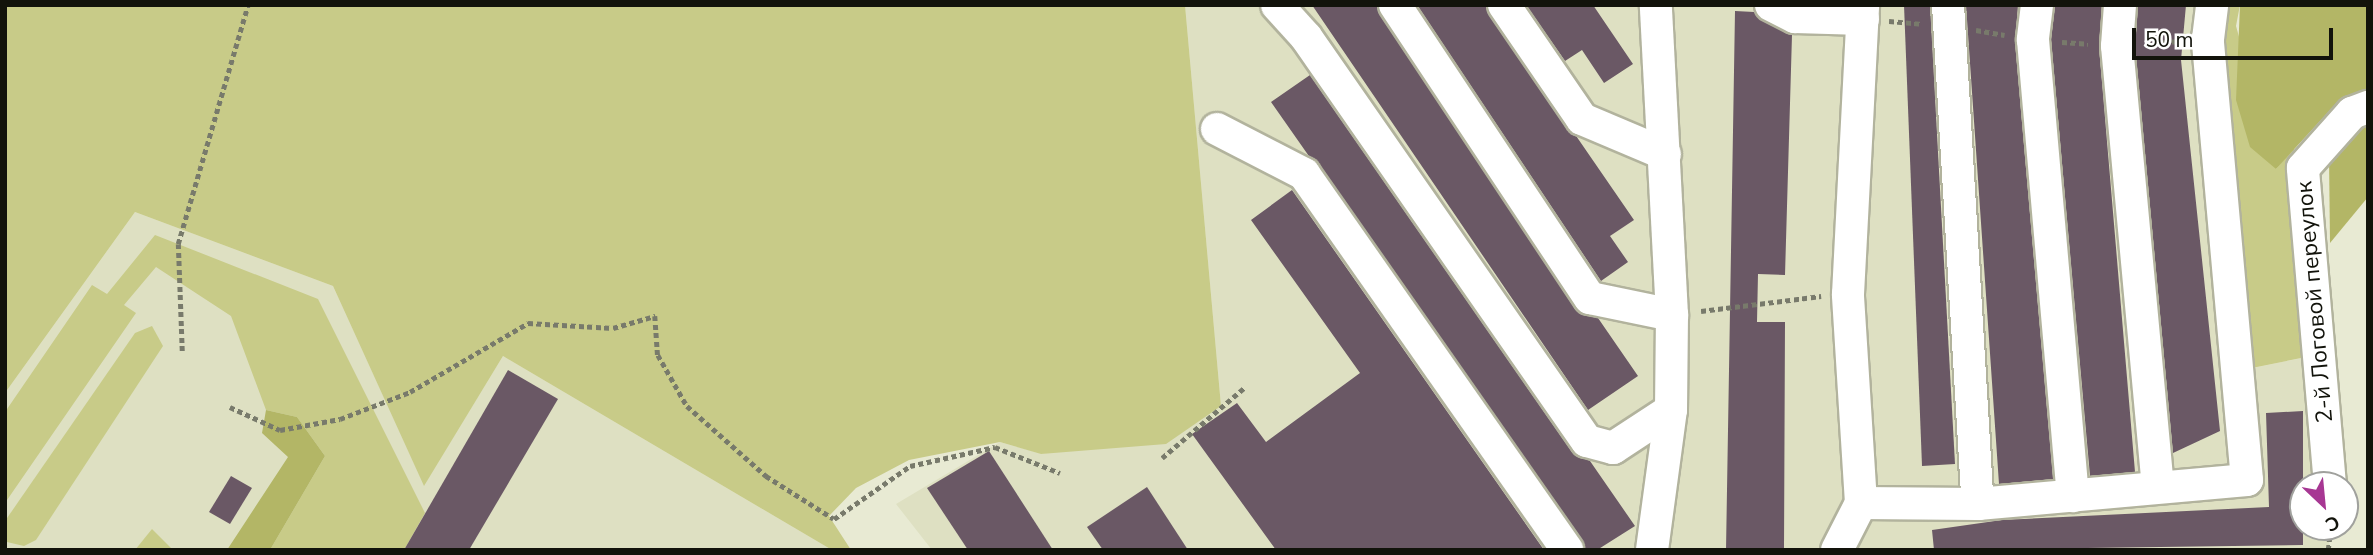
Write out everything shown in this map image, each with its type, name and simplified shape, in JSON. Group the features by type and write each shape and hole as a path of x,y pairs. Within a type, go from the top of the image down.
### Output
{"street":[{"path":"1277,5 1306,37 1587,441 1613,448 1671,410"},
{"path":"1395,5 1590,298 1672,314"},
{"path":"1504,5 1582,119 1665,154"},
{"path":"1653,550 1671,410 1672,314 1657,5"},
{"path":"1771,5 1795,17 1863,12 1848,294 1861,503 1837,550"},
{"path":"1948,5 1978,504"},
{"path":"2037,5 2033,40 2073,496"},
{"path":"2120,5 2118,46 2158,487"},
{"path":"1861,503 1978,504 2247,480 2208,39 2211,5"},
{"name":"2-й Логовой переулок","path":"2329,471 2303,168 2352,113 2368,107"},
{"path":"1217,129 1304,174 1567,550"}],"path":[{"path":"182,351 178,244 248,5"},
{"path":"1672,314 1848,294"},
{"path":"230,407 280,430 341,419 410,392 528,323 613,328 655,316 658,355 687,406 766,476 834,519 910,466 995,447 1060,472"},
{"path":"1162,458 1245,387"}],"shaded area":[{"path":"1185,5 2220,5 2248,369 2306,357 2320,471 2289,471 2289,541 2329,541 2330,550 932,550 896,504 1000,442 1042,454 1221,406"},
{"path":"135,212 333,286 424,485 503,356 832,550 5,550 5,393"}],"green space":[{"path":"5,5 1185,5 1221,406 1166,444 1041,454 1000,442 909,460 856,488 829,516 851,550 832,550 503,356 424,486 333,286 135,212 5,393"},
{"path":"2220,5 2240,5 2236,26 2276,169 2294,148 2306,357 2247,369"},
{"path":"2240,5 2368,5 2368,94 2333,107 2276,169 2250,147 2236,100"},
{"path":"2368,122 2368,197 2330,243 2329,155"},
{"path":"155,235 318,299 425,513 404,550 270,550 325,456 297,417 266,410 231,316 156,267 124,305 136,313 5,503 5,412 92,285 107,294"},
{"path":"152,326 163,346 36,540 24,546 7,542 5,521 135,333"},
{"path":"266,410 297,417 325,456 270,550 227,550 288,457 262,433"},
{"path":"152,529 173,550 135,550"}],"building":[{"path":"1312,5 1377,5 1575,308 1598,318 1638,376 1588,410"},
{"path":"1417,5 1486,5 1634,220 1610,236 1628,262 1601,281"},
{"path":"1526,5 1593,5 1633,64 1604,83 1582,50 1565,61"},
{"path":"1904,5 1930,5 1955,464 1922,466"},
{"path":"1966,5 2018,5 2015,42 2053,479 1999,484"},
{"path":"2055,5 2102,5 2099,47 2135,472 2090,476 2051,40"},
{"path":"2138,5 2186,5 2181,60 2220,431 2173,453 2135,46"},
{"path":"1735,11 1754,12 1792,35 1785,275 1758,274 1757,322 1785,322 1784,550 1726,550"},
{"path":"1310,75 1572,452 1590,461 1635,526 1597,550 1585,550 1271,102"},
{"path":"1292,190 1544,550 1276,550 1192,434 1237,403 1266,442 1360,373 1251,220"},
{"path":"508,370 558,399 469,550 404,550"},
{"path":"2303,411 2303,471 2289,471 2289,541 2303,541 2303,545 1934,550 1932,530 2002,520 2269,507 2266,413"},
{"path":"989,451 1053,550 968,550 927,488"},
{"path":"231,476 252,488 230,524 209,512"},
{"path":"1147,487 1188,550 1103,550 1087,527"}]}
